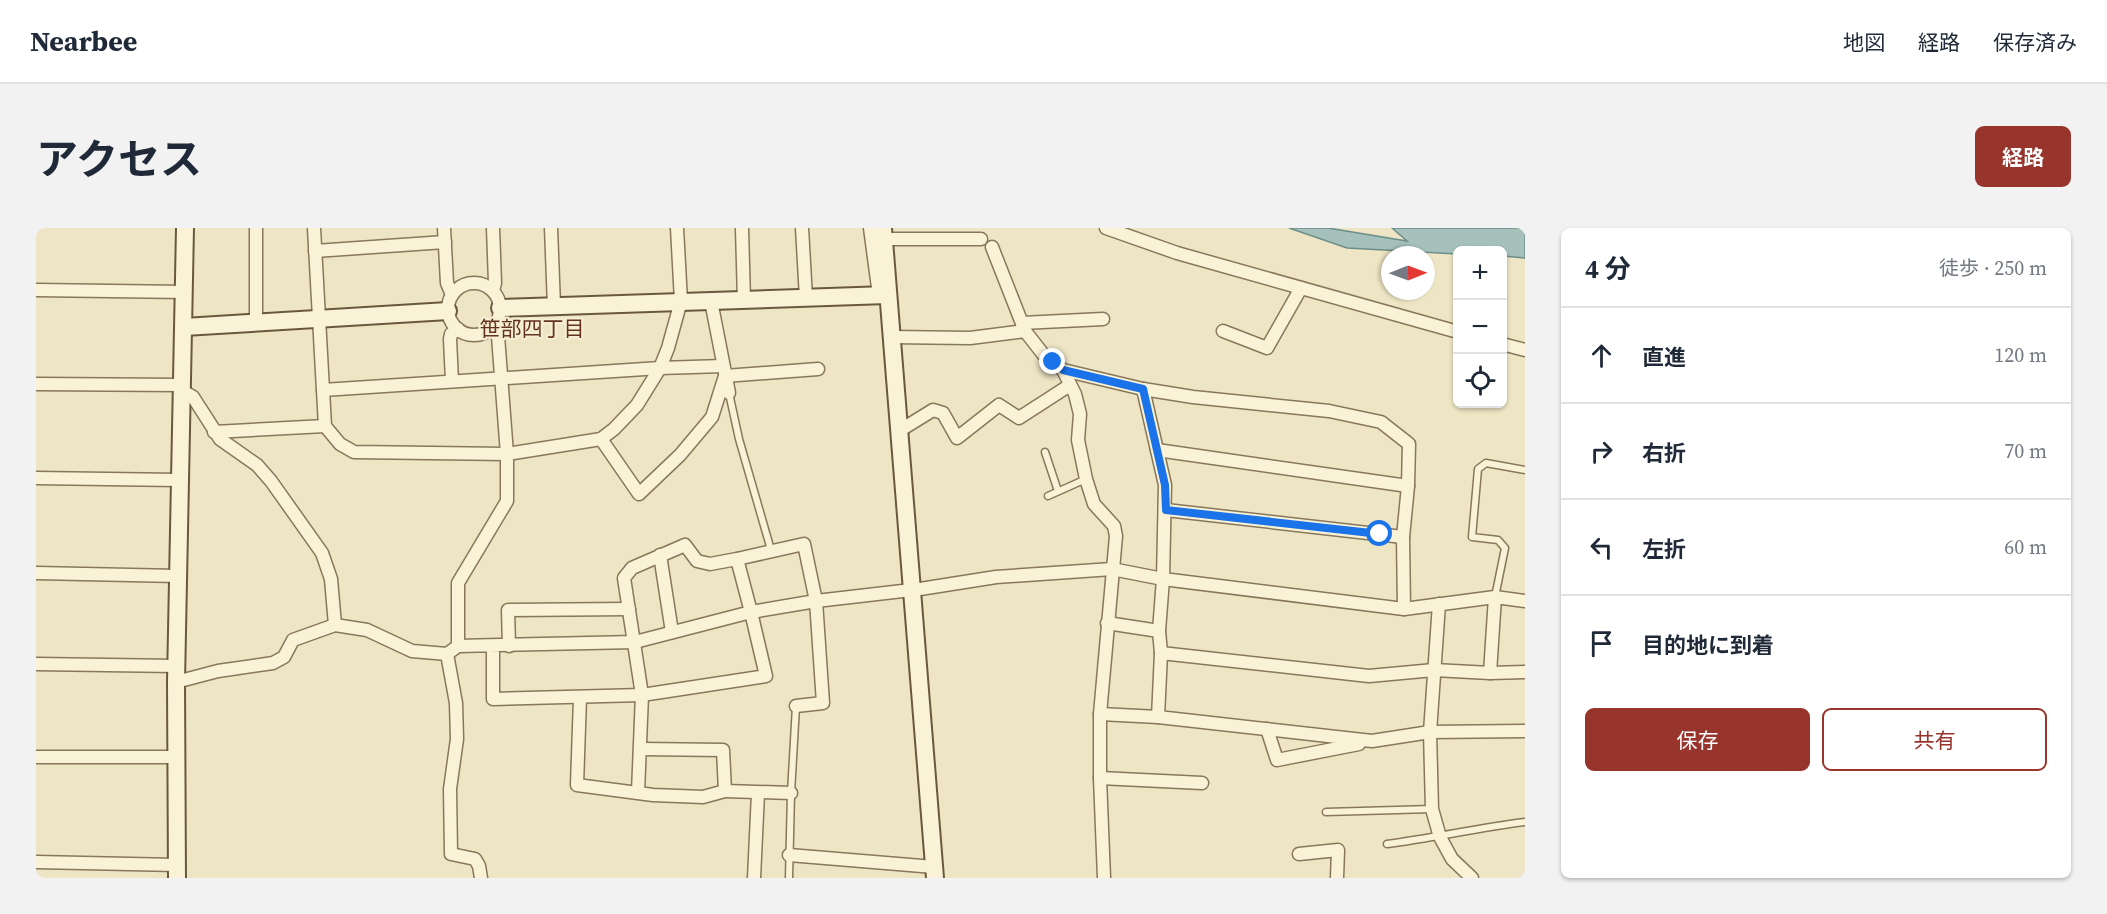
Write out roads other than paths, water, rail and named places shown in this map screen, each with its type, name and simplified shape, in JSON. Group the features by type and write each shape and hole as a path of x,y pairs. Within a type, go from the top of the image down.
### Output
{"street":[{"path":"36,862 177,871 176,674 185,228"},
{"path":"256,228 256,322"},
{"path":"314,228 325,426 340,444 354,452 507,454 601,439 637,405 660,368 681,301 677,228"},
{"path":"184,327 319,319 450,303 464,285 482,284 493,291 500,308 493,326 487,331 464,333 450,318 450,303 444,228"},
{"path":"493,228 495,283 493,291"},
{"path":"551,228 554,306"},
{"path":"742,228 744,301"},
{"path":"802,228 806,298"},
{"path":"789,855 935,873 891,337 870,228"},
{"path":"1106,228 1177,253 1453,331"},
{"path":"883,295 883,234 981,239"},
{"path":"315,251 445,242"},
{"path":"992,247 1023,327 1043,354 1063,370 1143,389 1193,397 1329,411 1381,422 1409,444 1403,537 1404,609"},
{"path":"1223,331 1267,348 1301,288"},
{"path":"36,290 184,292"},
{"path":"500,308 883,295"},
{"path":"711,301 729,393"},
{"path":"891,337 970,338 1023,327 1103,319"},
{"path":"481,878 475,859 451,854 450,789 457,739 453,650 458,583 507,501 507,454 498,336 493,326"},
{"path":"452,381 450,339 451,334 458,329"},
{"path":"1507,345 1525,350"},
{"path":"323,390 660,368 724,371 818,369"},
{"path":"1063,370 1080,414 1078,440 1086,479 1094,504 1114,526 1116,536 1100,714 1104,878"},
{"path":"601,439 639,494 680,455 712,417 724,371"},
{"path":"36,384 182,387 192,397 214,432 228,446 257,465 272,481 322,553 331,579 335,625"},
{"path":"899,431 933,410 943,413 957,438 999,405 1019,418 1070,385"},
{"path":"1143,389 1165,485 1158,717"},
{"path":"214,432 325,426"},
{"path":"1157,450 1408,486"},
{"path":"36,478 179,480"},
{"path":"1166,510 1403,537"},
{"path":"638,792 642,695 624,578 632,568 685,545 697,561 710,564 804,544 816,601 823,703 796,706"},
{"path":"660,555 672,632"},
{"path":"493,647 493,699 642,695 766,676 737,559"},
{"path":"36,664 176,674 218,671 273,663 284,657 293,640 335,625 367,630 412,651 635,642 751,612 816,601 996,577 1112,569 1163,579 1404,609 1495,597 1525,601"},
{"path":"36,573 178,576"},
{"path":"1490,673 1495,597"},
{"path":"1439,604 1430,732 1432,809 1440,837 1452,859 1472,878"},
{"path":"509,646 508,610 629,609"},
{"path":"1107,623 1159,631"},
{"path":"1161,652 1369,676 1434,670 1525,672"},
{"path":"580,698 577,785 653,795 704,797 725,791 791,793"},
{"path":"1100,714 1158,717 1372,741"},
{"path":"1267,729 1276,760 1430,732 1525,731"},
{"path":"641,749 723,750 725,791"},
{"path":"36,757 176,757"},
{"path":"1100,778 1202,783"},
{"path":"754,878 758,793"},
{"path":"1299,854 1338,850 1337,878"}],"lane":[{"path":"729,393 739,439 771,550"},
{"path":"1045,452 1058,491"},
{"path":"1495,597 1505,548 1498,540 1472,537 1478,469 1486,463 1525,470"},
{"path":"1048,496 1086,479"},
{"path":"789,878 796,706"},
{"path":"1326,812 1432,809"},
{"path":"1387,844 1440,837 1457,831 1525,822"}],"water":[{"path":"1289,228 1328,228 1407,241 1392,228 1525,228 1525,258 1507,256 1507,246 1453,246 1453,254 1435,253 1435,246 1381,246 1381,250 1347,248"}],"district":[{"name":"笹部四丁目","path":"532,328"}]}
